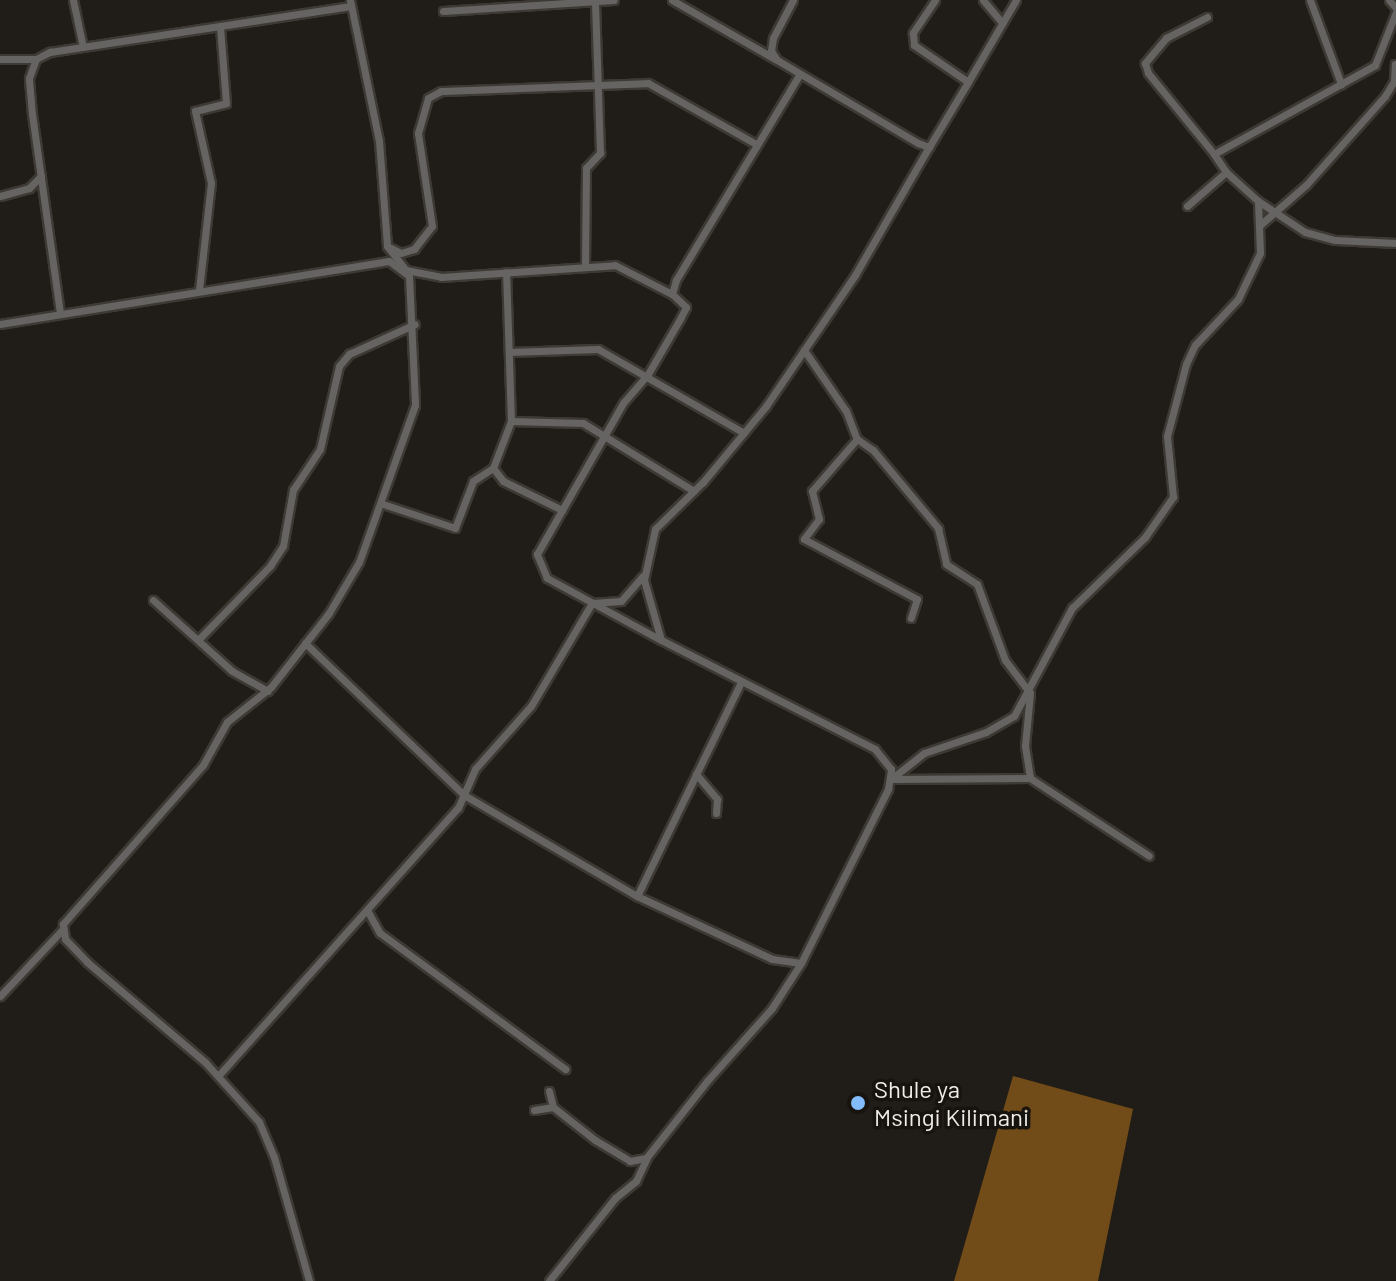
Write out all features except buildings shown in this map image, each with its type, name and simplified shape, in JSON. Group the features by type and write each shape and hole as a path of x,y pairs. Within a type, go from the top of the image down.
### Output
{"street":[{"path":"73,0 83,47"},
{"path":"443,11 536,3 595,4 614,0"},
{"path":"672,0 929,147"},
{"path":"777,60 771,51 773,38 793,0"},
{"path":"935,0 913,33 914,45 968,82"},
{"path":"983,0 1002,23"},
{"path":"661,640 653,625 645,572 655,529 694,491 744,433 804,350 855,275 1016,0"},
{"path":"1310,0 1341,84"},
{"path":"1375,65 1396,10 1389,0"},
{"path":"0,59 36,59 83,47 350,3 379,141 387,246 406,270 414,295 415,324 415,405 383,504 359,562 305,643 268,691 227,722 203,765 71,912 62,930 0,996"},
{"path":"585,265 586,168 600,153 595,4"},
{"path":"1207,17 1166,38 1145,63 1148,73 1226,172 1258,201 1305,232 1335,240 1396,243"},
{"path":"199,290 211,183 195,111 226,103 220,26"},
{"path":"36,59 29,78 60,313"},
{"path":"1214,154 1375,65 1395,64 1394,81 1385,96 1306,185 1260,225"},
{"path":"672,294 756,144 799,75"},
{"path":"387,246 401,253 414,249 424,242 432,226 418,133 428,98 441,91 648,83 756,144"},
{"path":"1187,206 1226,172"},
{"path":"0,196 29,188 41,176"},
{"path":"549,1281 615,1198 636,1181 647,1157 707,1081 754,1033 801,963 891,779 908,764 943,743 1001,726 1030,693 1072,608 1145,537 1173,497 1167,436 1186,364 1195,345 1238,299 1260,253 1258,201"},
{"path":"0,324 389,261 406,270 441,277 615,265 672,294 686,307 648,374 605,434 536,562 547,578 592,603 741,682 831,724 886,761 908,764"},
{"path":"383,504 455,528 473,481 493,468 511,421 506,272"},
{"path":"199,639 283,546 293,490 320,449 339,366 349,354 415,324"},
{"path":"509,352 598,349 648,374 744,433"},
{"path":"804,350 846,411 857,439 873,450 938,528 946,564 977,584 1005,660 1030,693 1025,746 1030,778"},
{"path":"511,421 583,423 694,491"},
{"path":"857,439 812,491 819,519 804,539 917,599 911,618"},
{"path":"493,468 503,481 562,510"},
{"path":"592,603 621,601 645,572"},
{"path":"153,600 232,671 268,691"},
{"path":"218,1076 367,910 464,795 475,769 531,706 592,603"},
{"path":"305,643 464,795 637,896 772,959 801,963"},
{"path":"637,896 741,682"},
{"path":"886,761 891,779"},
{"path":"697,777 717,799 716,813"},
{"path":"891,779 1030,778 1149,856"},
{"path":"367,910 380,933 565,1069"},
{"path":"62,930 98,972 218,1076 264,1134 309,1281"},
{"path":"549,1091 553,1107 630,1161 647,1157"},
{"path":"534,1110 553,1107"}],"shaded area":[{"path":"1013,1076 1133,1109 1098,1281 954,1281"}],"place":[{"name":"Shule ya Msingi Kilimani","path":"858,1103"}]}
